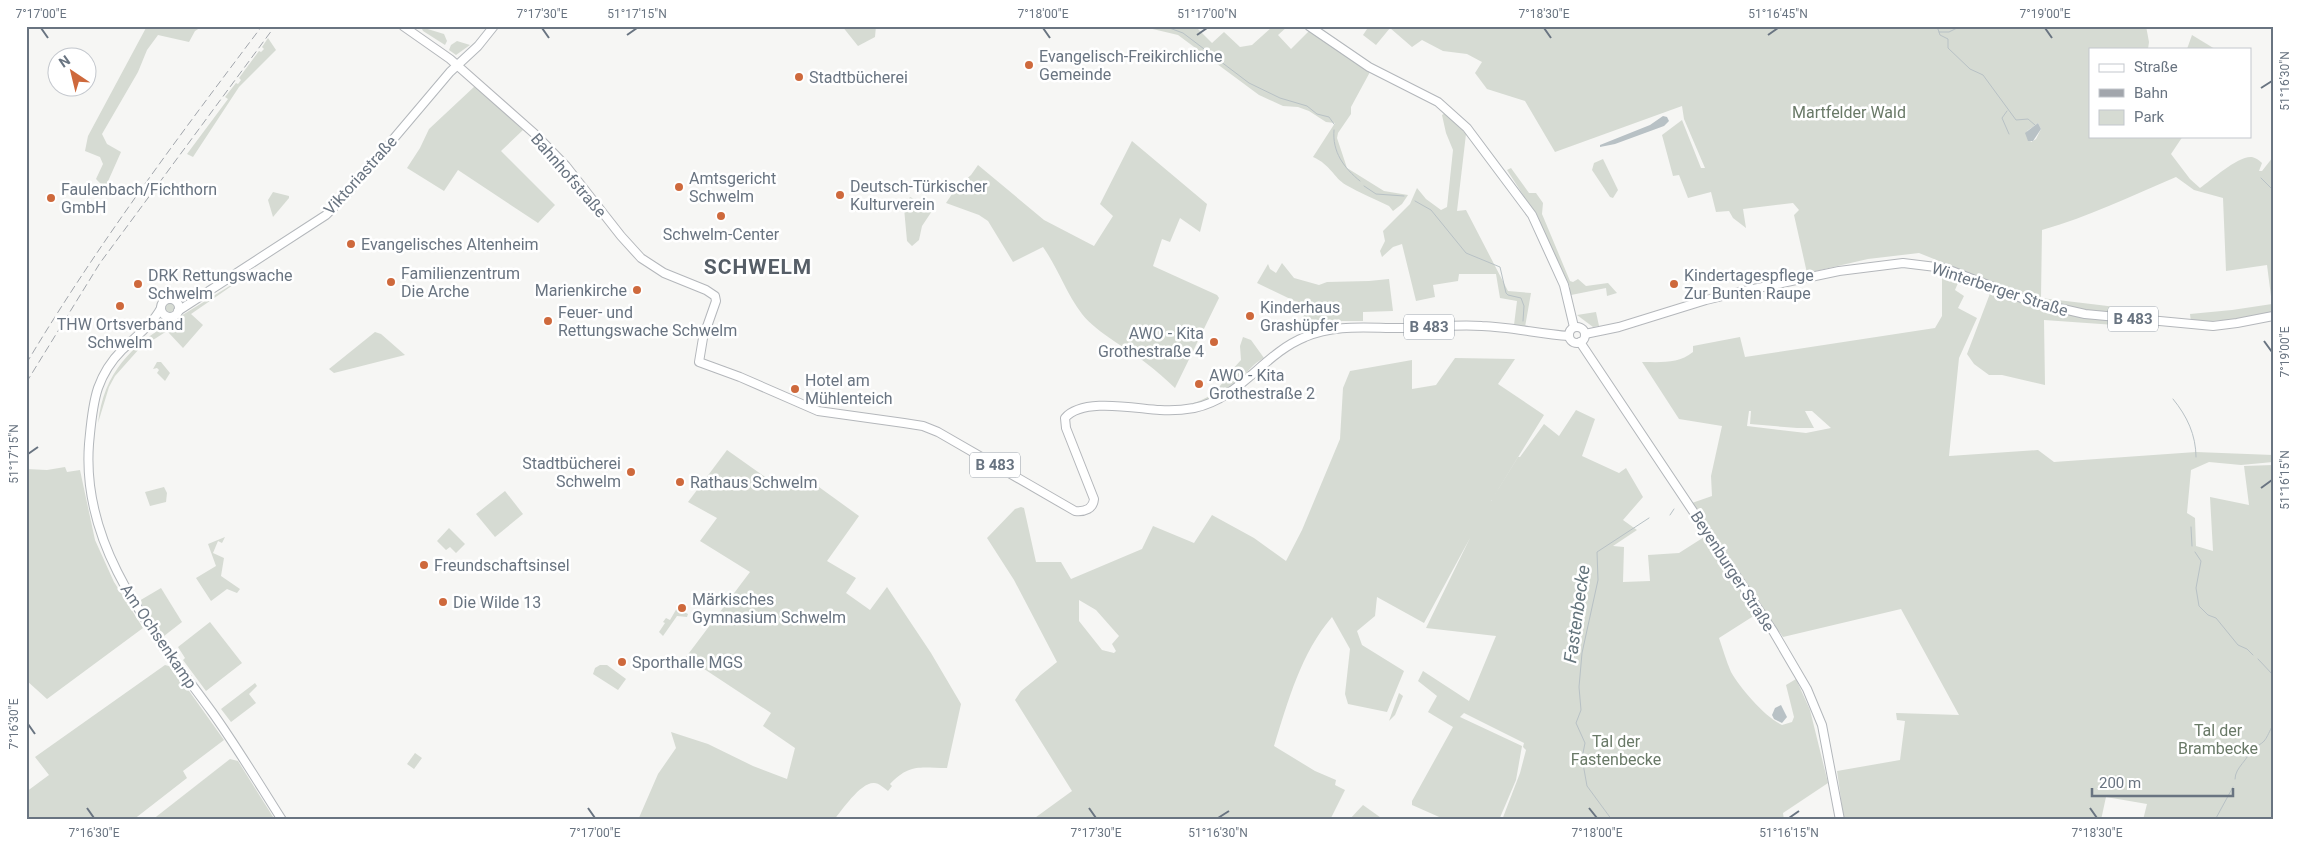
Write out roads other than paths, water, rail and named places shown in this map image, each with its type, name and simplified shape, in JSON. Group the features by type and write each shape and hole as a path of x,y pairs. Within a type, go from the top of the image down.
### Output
{"main road":[{"name":"Bahnhofstraße","path":"403,26 457,66 504,106 557,156 629,246 641,258 664,273 706,290 715,296 716,301 704,333 699,362 818,411 923,426 938,432 1071,510 1084,511 1092,506 1093,496 1070,441 1065,418 1077,411 1105,404 1162,411 1188,409 1208,404 1237,389 1285,346 1310,334 1329,330 1350,327 1397,328 1471,325 1569,336"},
{"name":"Viktoriastraße","path":"178,311 326,215 494,26"},
{"path":"1309,26 1369,67 1438,102 1455,115 1470,131 1532,215 1564,285 1574,327"},
{"name":"Winterberger Straße","path":"1585,334 1619,327 1706,300 1739,292 1848,270 1903,263 1944,268 2032,302 2085,314 2213,326 2273,316"},
{"name":"Viktoriastraße","path":"176,300 196,298"},
{"path":"167,299 176,300 179,305 178,311 173,316 166,316 160,308 162,303 167,299"},
{"name":"Am Ochsenkamp","path":"160,308 144,330 114,359 99,386 94,403 88,459 90,485 96,518 108,553 130,597 223,727 282,820"},
{"name":"Am Ochsenkamp","path":"144,330 166,316"},
{"path":"1574,327 1582,328 1585,334 1580,342"},
{"path":"1569,336 1570,330 1574,327"},
{"name":"B 483","path":"1569,336 1572,342 1580,342"},
{"name":"Beyenburger Straße","path":"1580,342 1773,631 1809,694 1822,725 1840,820"}],"waterway":[{"path":"1164,26 1183,33 1249,83 1280,98 1307,106 1317,114 1329,117 1334,124"},
{"path":"1931,26 1938,29 1940,35 1948,39 1948,48 1970,69 1983,75 2016,120 2028,119 2035,125"},
{"path":"1939,32 1949,32 1961,26"},
{"path":"1968,26 1974,26"},
{"path":"2007,111 2002,118 2009,134"},
{"path":"1334,130 1335,145 1340,159 1360,181"},
{"path":"2261,178 2273,190"},
{"path":"1364,186 1376,194 1404,196"},
{"path":"1415,201 1431,210 1466,253 1500,267 1506,293 1521,298 1524,306 1523,321"},
{"path":"2173,399 2190,426 2196,449 2196,457"},
{"name":"Fastenbecke","path":"1670,515 1674,509"},
{"name":"Fastenbecke","path":"1612,820 1587,786 1582,758 1585,743 1576,723 1581,710 1579,687 1582,653 1598,580 1597,552 1649,518"},
{"path":"2191,527 2192,546"},
{"path":"2195,552 2201,561 2196,588 2199,606 2208,615 2216,618 2238,645 2247,649 2253,655"},
{"path":"2258,659 2273,675"},
{"path":"2235,779 2237,771 2248,756 2251,748 2263,742 2273,725"},
{"path":"2215,820 2233,787"}],"railway":[{"path":"26,364 81,276 110,234 262,26"},
{"path":"26,383 100,263 275,26"}],"place":[{"name":"Evangelisch-Freikirchliche Gemeinde","path":"1029,65"},
{"name":"Stadtbücherei","path":"799,77"},
{"name":"Amtsgericht Schwelm","path":"679,187"},
{"name":"Deutsch-Türkischer Kulturverein","path":"840,195"},
{"name":"Faulenbach/Fichthorn GmbH","path":"51,198"},
{"name":"Schwelm-Center","path":"721,216"},
{"name":"Evangelisches Altenheim","path":"351,244"},
{"name":"Familienzentrum Die Arche","path":"391,282"},
{"name":"DRK Rettungswache Schwelm","path":"138,284"},
{"name":"Kindertagespflege Zur Bunten Raupe","path":"1674,284"},
{"name":"Marienkirche","path":"637,290"},
{"name":"THW Ortsverband Schwelm","path":"120,306"},
{"name":"Kinderhaus Grashüpfer","path":"1250,316"},
{"name":"Feuer- und Rettungswache Schwelm","path":"548,321"},
{"name":"AWO - Kita Grothestraße 4","path":"1214,342"},
{"name":"AWO - Kita Grothestraße 2","path":"1199,384"},
{"name":"Hotel am Mühlenteich","path":"795,389"},
{"name":"Stadtbücherei Schwelm","path":"631,472"},
{"name":"Rathaus Schwelm","path":"680,482"},
{"name":"Freundschaftsinsel","path":"424,565"},
{"name":"Die Wilde 13","path":"443,602"},
{"name":"Märkisches Gymnasium Schwelm","path":"682,608"},
{"name":"Sporthalle MGS","path":"622,662"}],"district":[{"name":"SCHWELM","path":"758,267"}],"park label":[{"name":"Martfelder Wald","path":"1849,112"},
{"name":"Tal der Brambecke","path":"2218,739"},
{"name":"Tal der Fastenbecke","path":"1616,750"}]}
